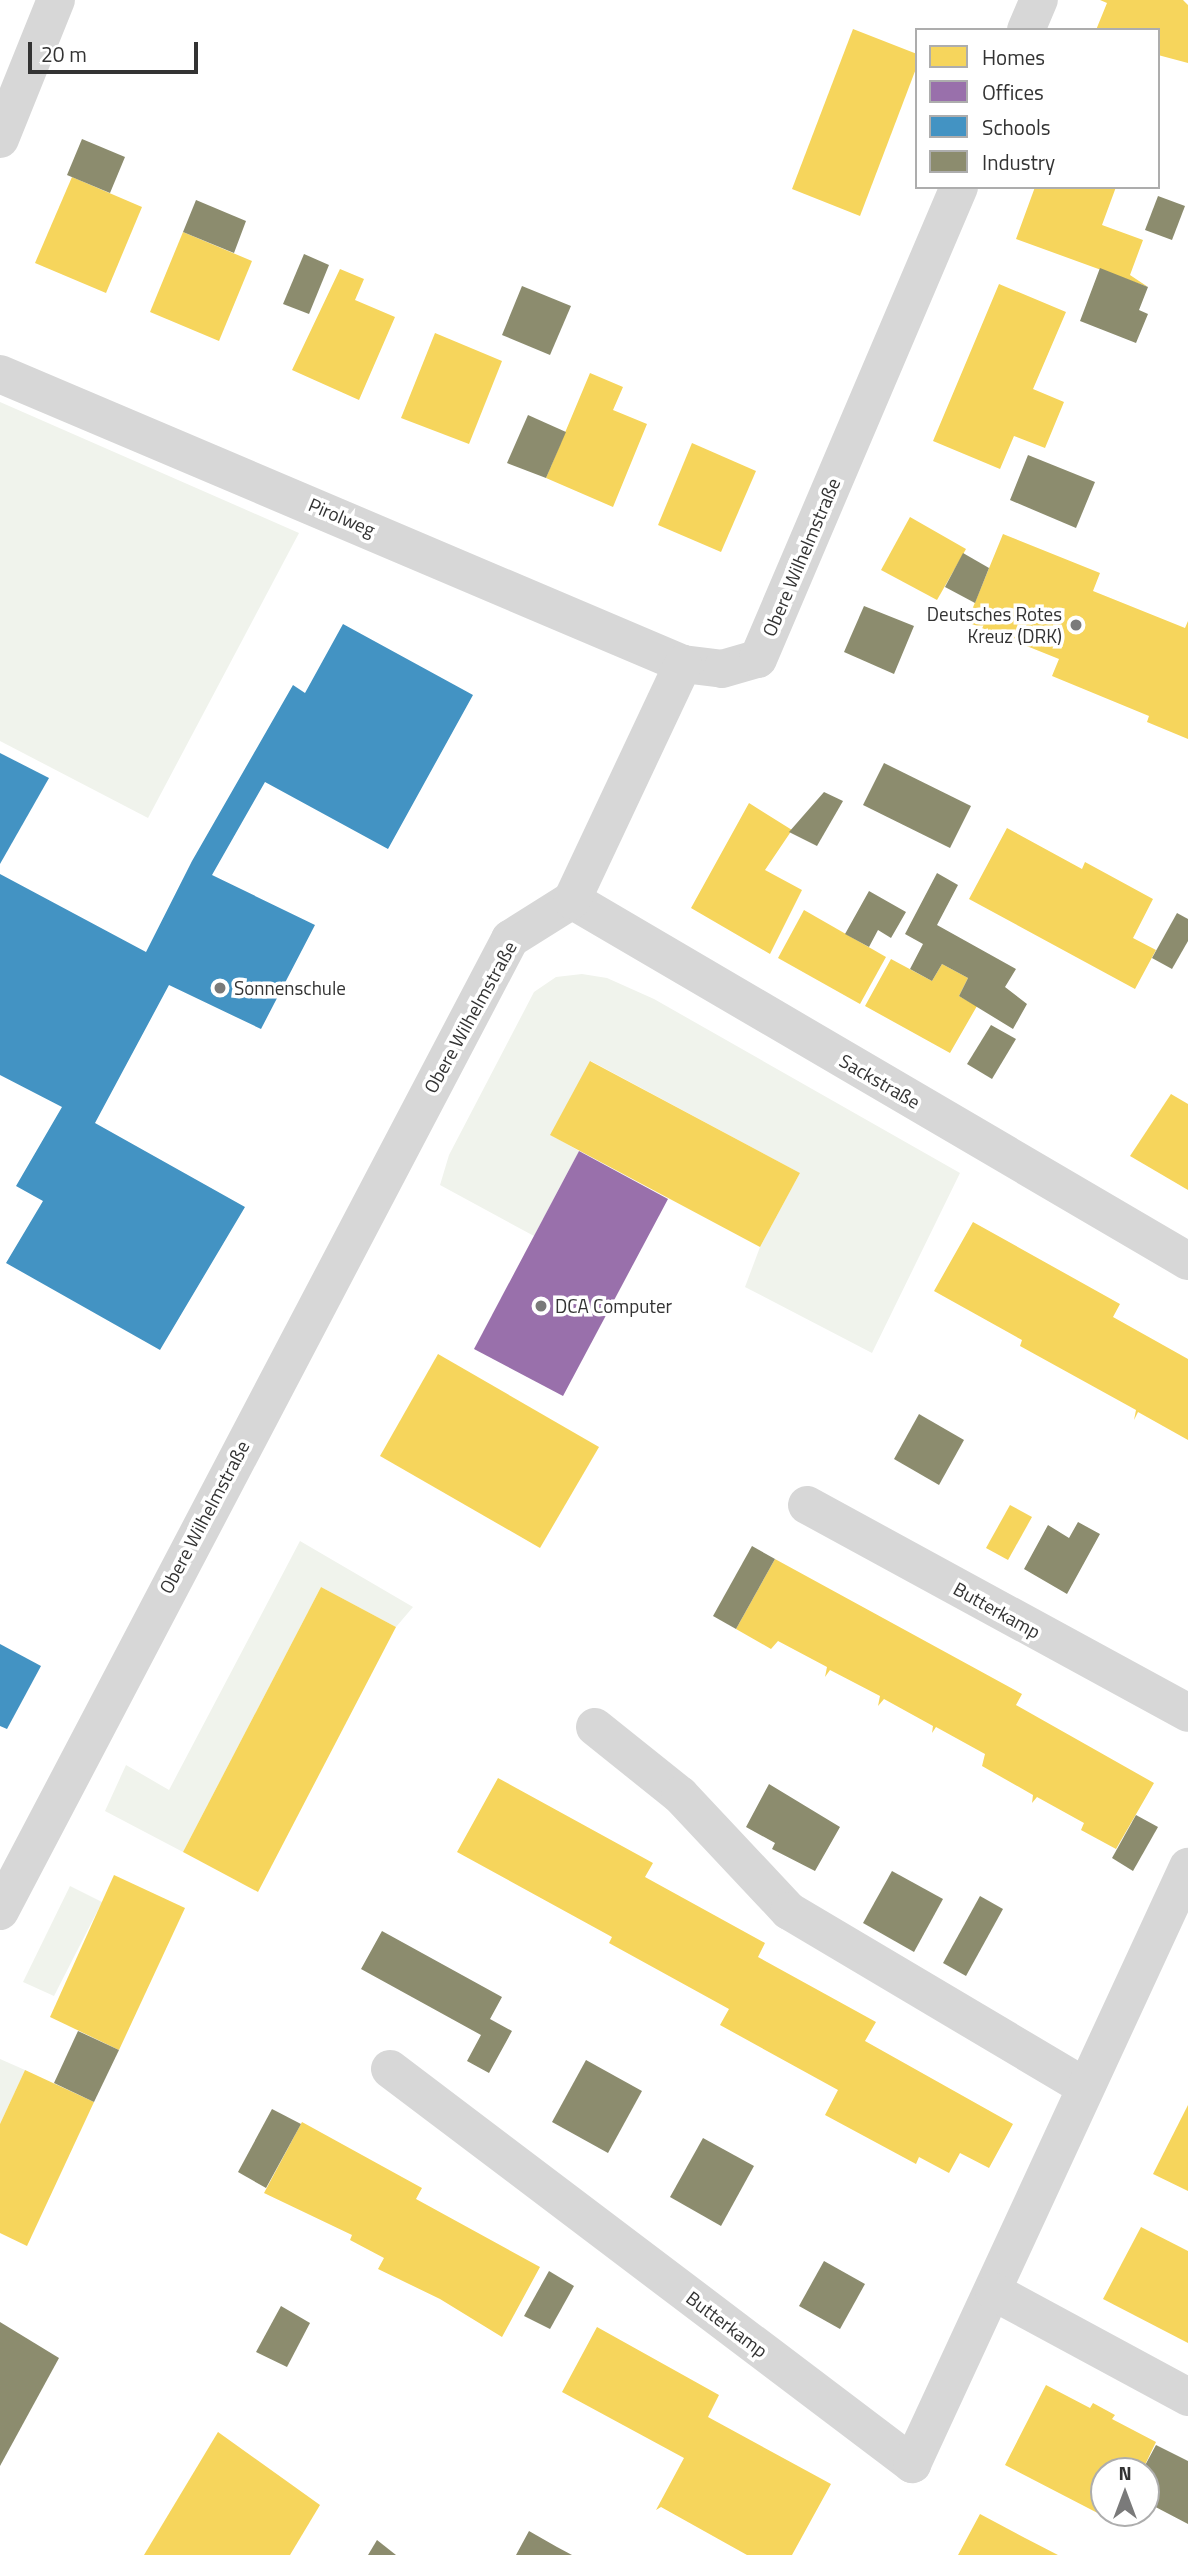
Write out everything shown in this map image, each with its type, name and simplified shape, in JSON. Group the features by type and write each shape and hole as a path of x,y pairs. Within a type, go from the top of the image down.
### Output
{"street":[{"path":"0,139 56,0"},
{"path":"1027,28 1039,0"},
{"name":"Obere Wilhelmstraße","path":"683,663 722,669 758,659 958,189"},
{"name":"Pirolweg","path":"0,373 683,663"},
{"path":"572,900 683,663"},
{"name":"Obere Wilhelmstraße","path":"0,1912 510,939 572,900"},
{"name":"Sackstraße","path":"572,900 1188,1261"},
{"name":"Butterkamp","path":"807,1505 1188,1713"},
{"path":"594,1727 680,1795 789,1911 1085,2087"},
{"name":"Butterkamp","path":"390,2069 912,2464 994,2292 1085,2087 1188,1867"},
{"path":"994,2292 1188,2397"}],"shaded area":[{"path":"0,402 299,533 148,818 0,741"},
{"path":"582,974 607,978 654,999 960,1173 872,1353 745,1287 760,1247 800,1173 591,1061 551,1135 579,1151 534,1236 440,1185 449,1155 534,992 556,977"},
{"path":"300,1541 413,1607 396,1627 321,1587 183,1852 105,1811 126,1765 169,1790"},
{"path":"70,1886 102,1902 54,1996 23,1982"},
{"path":"0,2059 25,2070 0,2124"}],"building: Homes":[{"path":"1100,0 1183,0 1188,5 1188,63 1160,56 1160,28 1097,28 1107,3"},
{"path":"853,29 915,53 915,71 860,216 792,189"},
{"path":"72,177 142,207 106,293 35,263"},
{"path":"1034,189 1115,189 1102,225 1143,240 1130,275 1148,287 1016,239"},
{"path":"183,232 252,261 219,341 150,312"},
{"path":"340,269 364,279 355,300 395,317 359,400 292,370"},
{"path":"999,284 1066,312 1033,389 1064,402 1045,448 1014,436 1000,469 933,441"},
{"path":"435,333 502,361 469,444 401,418"},
{"path":"590,373 623,387 613,410 647,424 613,507 546,478"},
{"path":"692,443 756,471 721,552 658,525"},
{"path":"910,517 966,549 937,600 881,570"},
{"name":"Deutsches Rotes Kreuz (DRK)","path":"1003,534 1100,573 1093,591 1185,628 1188,621 1188,739 1147,722 1149,716 1052,676 1059,659 967,622"},
{"path":"749,803 792,830 765,870 802,890 770,954 691,908"},
{"path":"1007,828 1082,869 1085,862 1153,899 1133,938 1156,950 1135,989 969,899"},
{"path":"804,910 886,957 860,1004 778,958"},
{"path":"891,959 932,981 942,964 968,978 959,996 977,1006 950,1053 865,1006"},
{"path":"590,1061 800,1173 760,1247 550,1135"},
{"path":"1171,1094 1188,1104 1188,1190 1130,1156"},
{"path":"973,1222 1120,1304 1113,1317 1188,1359 1188,1440 1138,1412 1134,1420 1136,1410 1020,1346 1022,1340 934,1291"},
{"path":"438,1354 599,1447 540,1548 380,1456"},
{"path":"1010,1505 1032,1517 1008,1560 986,1548"},
{"path":"775,1559 1022,1694 1016,1705 1154,1783 1116,1849 1081,1830 1084,1823 1037,1797 1032,1803 1033,1795 982,1766 985,1754 936,1727 932,1733 933,1726 884,1699 878,1706 880,1696 830,1670 825,1677 827,1667 778,1641 771,1649 736,1629"},
{"path":"321,1587 396,1627 258,1892 183,1852"},
{"path":"498,1778 653,1863 645,1877 765,1943 758,1957 876,2022 865,2041 1013,2124 989,2168 960,2153 949,2173 919,2157 916,2164 825,2115 838,2090 720,2025 729,2009 609,1943 612,1937 457,1852"},
{"path":"114,1875 185,1908 119,2050 50,2017"},
{"path":"25,2070 94,2102 27,2246 0,2233 0,2124"},
{"path":"1188,2105 1188,2191 1153,2174"},
{"path":"302,2122 422,2188 416,2199 540,2267 502,2337 440,2299 378,2269 384,2258 350,2240 352,2235 264,2193"},
{"path":"1141,2227 1188,2251 1188,2343 1103,2299"},
{"path":"597,2327 719,2395 708,2417 831,2484 792,2555 747,2555 661,2507 656,2510 684,2458 562,2392"},
{"path":"1046,2385 1090,2408 1093,2403 1115,2415 1112,2419 1156,2442 1149,2457 1090,2457 1090,2509 1005,2465"},
{"path":"218,2432 320,2505 290,2555 144,2555"},
{"path":"980,2514 1025,2538 1058,2555 958,2555"}],"building: Offices":[{"path":"579,1151 668,1199 563,1396 474,1349"}],"building: Schools":[{"path":"343,624 473,695 388,849 265,782 212,875 315,925 261,1029 169,985 95,1123 245,1207 160,1350 6,1263 43,1201 16,1186 62,1107 0,1075 0,874 146,952 192,861 293,685 305,693"},
{"path":"0,753 49,778 0,864"},
{"path":"0,1644 41,1666 7,1729 0,1726"}],"building: Industry":[{"path":"82,139 125,157 110,193 67,175"},
{"path":"1158,196 1185,206 1172,240 1145,230"},
{"path":"196,200 246,221 234,253 183,232"},
{"path":"304,254 329,265 309,314 283,304"},
{"path":"1100,268 1148,287 1139,310 1148,314 1136,343 1080,321"},
{"path":"522,286 571,306 550,355 502,335"},
{"path":"528,415 566,432 546,478 507,463"},
{"path":"1028,455 1095,482 1076,528 1010,500"},
{"path":"963,553 989,568 975,603 945,587"},
{"path":"864,606 914,626 894,674 844,652"},
{"path":"884,763 971,806 950,848 863,805"},
{"path":"824,792 843,801 817,846 789,832"},
{"path":"937,873 958,885 937,925 1016,969 1005,987 1027,1004 1013,1029 959,996 968,978 942,964 932,981 910,969 923,944 905,934"},
{"path":"869,891 906,912 891,938 878,930 869,947 845,934"},
{"path":"1177,913 1188,919 1188,941 1172,969 1152,958"},
{"path":"991,1025 1016,1039 992,1079 967,1064"},
{"path":"919,1414 964,1440 939,1485 894,1459"},
{"path":"1078,1522 1100,1534 1067,1594 1024,1569 1048,1525 1069,1538"},
{"path":"752,1546 775,1559 736,1629 713,1616"},
{"path":"769,1784 840,1827 815,1871 772,1849 775,1843 746,1827"},
{"path":"1136,1815 1158,1827 1133,1871 1112,1858"},
{"path":"892,1871 943,1899 914,1952 863,1923"},
{"path":"980,1896 1003,1909 966,1976 943,1963"},
{"path":"382,1931 502,1997 490,2019 512,2031 489,2073 467,2061 481,2035 361,1969"},
{"path":"78,2031 119,2050 94,2102 54,2083"},
{"path":"586,2060 642,2091 608,2153 552,2122"},
{"path":"272,2109 301,2124 266,2188 238,2172"},
{"path":"703,2138 754,2166 721,2226 670,2197"},
{"path":"824,2261 865,2284 840,2329 799,2306"},
{"path":"549,2271 574,2286 550,2329 524,2316"},
{"path":"281,2306 310,2323 287,2367 256,2352"},
{"path":"0,2322 59,2358 0,2466"},
{"path":"1156,2445 1188,2461 1188,2524 1160,2509 1160,2457 1150,2457"},
{"path":"529,2531 557,2547 572,2555 516,2555"},
{"path":"377,2540 396,2555 368,2555"}],"place":[{"name":"Deutsches Rotes Kreuz (DRK)","path":"1076,625"},
{"name":"Sonnenschule","path":"220,988"},
{"name":"DCA Computer","path":"541,1306"}]}
